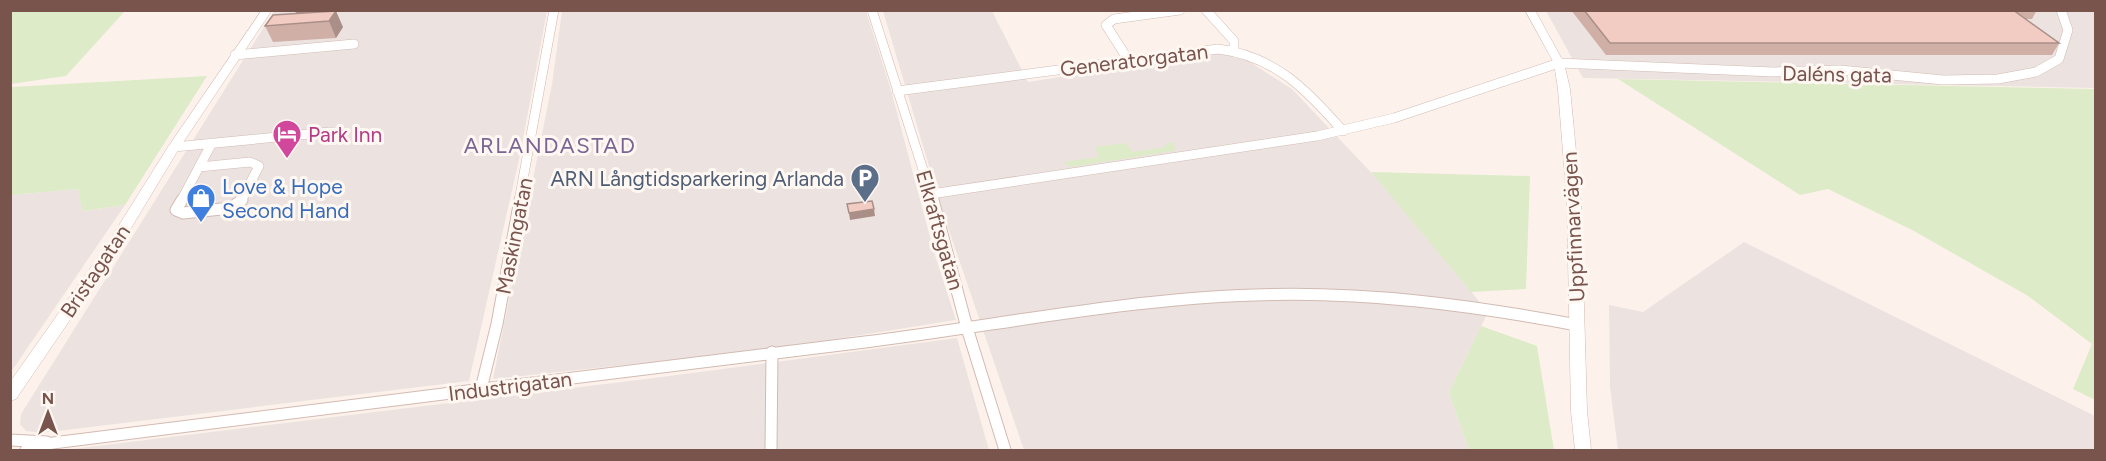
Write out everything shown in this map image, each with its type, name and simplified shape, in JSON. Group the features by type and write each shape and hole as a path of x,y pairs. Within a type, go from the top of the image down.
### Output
{"street":[{"name":"Bristagatan","path":"11,395 112,248 174,147 267,10"},
{"name":"Maskingatan","path":"481,389 499,314 554,10"},
{"name":"Elkraftsgatan","path":"872,10 931,194 967,328 1005,450"},
{"path":"1129,61 1106,25 1107,22 1114,19 1180,10"},
{"path":"1206,10 1234,41 1234,50"},
{"name":"Uppfinnarvägen","path":"1530,10 1559,63 1566,108 1575,203 1579,411 1583,450"},
{"name":"Daléns gata","path":"1559,63 1773,72 1839,70 1943,80 1998,79 2036,72 2059,59 2068,30 2061,10"},
{"path":"235,55 354,44"},
{"name":"Generatorgatan","path":"897,92 1218,49 1234,50 1258,57 1296,83 1343,130"},
{"path":"931,194 1343,130 1421,110 1559,63"},
{"path":"174,147 330,132"},
{"path":"199,167 250,162 259,166 241,201 231,208 183,213 176,210 199,167 212,143"},
{"name":"Industrigatan","path":"26,450 53,442 1151,303 1269,294 1388,297 1522,313 1577,325"},
{"path":"771,450 772,352"},
{"name":"Industrigatan","path":"10,440 53,442"}],"shaded area":[{"path":"274,11 547,11 520,155 469,381 41,433 26,431 20,424 21,414"},
{"path":"562,11 866,11 891,90 934,252 956,320 773,349 493,379 552,84"},
{"path":"883,11 992,11 1028,82 1214,52 1239,55 1292,89 1381,183 1488,312 1449,393 1469,450 1024,450 942,210"},
{"path":"1546,11 2095,11 2095,88 1583,78"},
{"path":"78,189 82,211 125,205 11,372 11,195"},
{"path":"1744,242 2095,416 2095,450 1618,450 1610,387 1609,305 1643,312"},
{"path":"957,338 989,450 64,450 654,378"}],"green space":[{"path":"10,11 125,11 66,76 11,84"},
{"path":"207,76 125,205 82,211 78,189 11,195 11,87"},
{"path":"1618,79 2095,89 2095,400 2073,389 2092,344 2028,296 1914,231 1828,189 1800,195"},
{"path":"1172,142 1176,149 1174,151 1070,167 1063,162 1099,157 1095,147 1127,143 1132,152 1166,147 1165,144"},
{"path":"1371,172 1530,176 1526,289 1471,292"},
{"path":"1481,326 1537,346 1554,450 1469,450 1449,393"}],"building":[{"path":"1584,10 2013,10 2059,43 1610,43"},
{"path":"336,11 329,21 265,26 273,15"},
{"path":"872,201 874,209 849,213 847,204"}],"place":[{"name":"Park Inn","path":"287,160"},
{"name":"ARN Långtidsparkering Arlanda","path":"865,204"},
{"name":"Love & Hope Second Hand","path":"201,224"}],"district":[{"name":"ARLANDASTAD","path":"550,145"}]}
